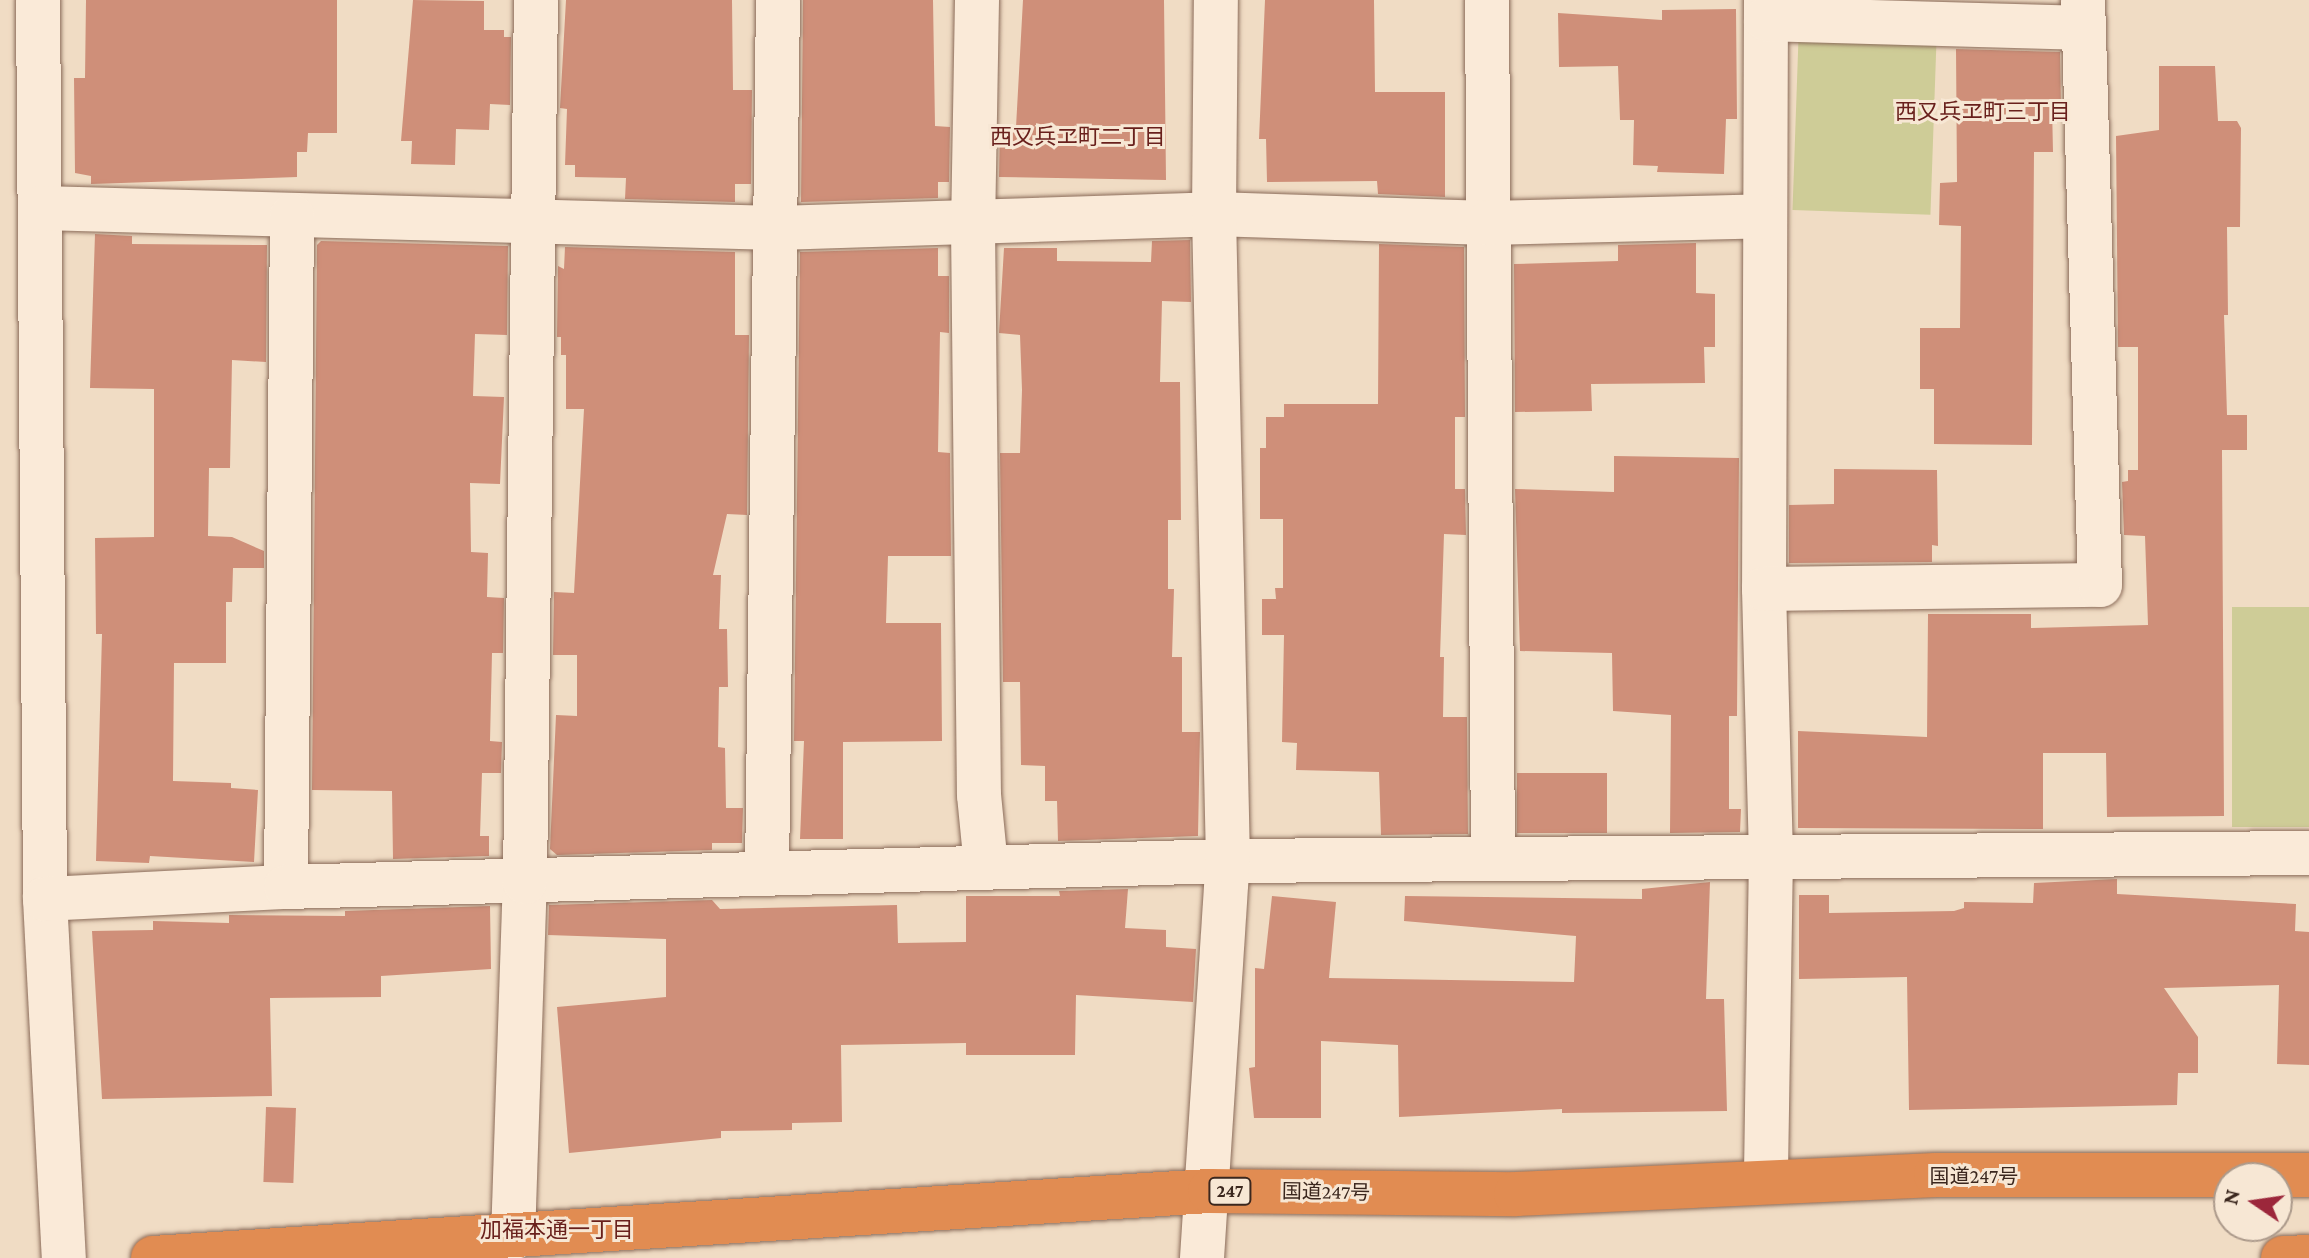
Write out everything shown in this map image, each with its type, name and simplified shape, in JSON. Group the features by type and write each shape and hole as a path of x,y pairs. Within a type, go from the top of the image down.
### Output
{"highway":[{"name":"国道247号","path":"153,1258 513,1238 1210,1191 1516,1194 1766,1181 2309,1175"},
{"path":"2283,1258 2309,1257"}],"street":[{"path":"38,0 45,899 64,1258"},
{"path":"513,1238 525,882 536,0"},
{"path":"767,874 778,0"},
{"path":"977,0 973,226 979,795 986,867"},
{"path":"1202,1258 1210,1191 1228,861 1214,214 1216,0"},
{"path":"1487,0 1493,859"},
{"path":"1764,589 2100,585 2083,14 1766,9 1764,589 1771,855 1766,1181"},
{"path":"41,208 777,228 973,226 1214,214 1488,223 1765,216"},
{"path":"286,887 292,216"},
{"path":"45,899 286,887 1228,861 2309,853"}],"shaded area":[{"path":"1799,24 1937,29 1930,215 1793,210"},
{"path":"2232,607 2309,607 2309,827 2232,827"}],"building":[{"path":"86,0 337,0 337,133 308,133 307,152 297,152 297,177 91,184 91,176 75,173 74,78 85,78"},
{"path":"413,0 484,1 484,30 504,30 504,37 511,37 510,105 490,104 489,130 456,129 455,165 411,164 412,141 401,141"},
{"path":"566,0 732,0 733,90 752,90 751,184 735,184 735,202 625,199 626,178 575,177 575,165 565,165 567,109 560,108"},
{"path":"803,0 933,0 935,126 950,127 949,182 938,182 938,198 801,202"},
{"path":"1023,0 1164,0 1166,180 999,177 1000,127 1016,127"},
{"path":"1265,0 1374,0 1375,92 1445,92 1445,197 1378,194 1377,181 1267,182 1266,139 1259,139"},
{"path":"1736,9 1737,119 1726,119 1724,174 1657,172 1658,166 1633,165 1634,120 1620,120 1618,66 1559,67 1558,13 1662,20 1662,10"},
{"path":"1956,49 2060,52 2061,106 2052,106 2053,152 2034,152 2032,445 1934,444 1934,389 1920,389 1920,328 1960,328 1961,226 1939,225 1940,183 1957,182"},
{"path":"2159,66 2215,66 2218,121 2237,121 2241,128 2240,227 2227,227 2228,315 2224,315 2227,415 2247,415 2247,450 2222,450 2224,816 2107,817 2106,753 2043,753 2043,829 1798,828 1798,731 1927,737 1928,614 2031,614 2031,628 2148,625 2145,536 2124,535 2122,482 2128,481 2128,470 2138,470 2138,347 2118,347 2116,136 2159,130"},
{"path":"95,234 132,236 132,244 267,245 266,362 232,360 230,468 209,468 208,536 232,537 264,551 264,568 233,568 232,602 226,602 226,663 174,663 173,781 231,783 231,788 258,790 254,862 150,856 149,863 96,861 102,634 96,634 95,538 154,537 154,389 90,388"},
{"path":"1190,240 1191,302 1162,301 1160,382 1180,382 1181,520 1168,520 1168,589 1174,589 1172,657 1182,657 1182,732 1200,732 1198,836 1058,841 1057,801 1045,801 1045,766 1021,765 1020,682 1003,682 1000,453 1020,453 1022,390 1020,335 999,333 1004,248 1057,248 1057,261 1151,262 1152,241"},
{"path":"321,241 508,246 507,335 475,334 473,396 504,397 500,484 470,483 471,552 488,553 487,597 504,598 503,653 492,653 490,741 502,742 501,773 482,773 480,836 489,836 489,856 393,859 392,791 312,790 317,245"},
{"path":"1696,243 1696,293 1715,294 1715,347 1704,347 1705,383 1591,384 1592,411 1515,412 1514,264 1618,261 1618,245"},
{"path":"1379,244 1464,247 1465,417 1455,417 1455,489 1465,489 1466,535 1444,534 1440,657 1444,657 1443,717 1467,717 1468,834 1381,835 1379,772 1296,770 1297,743 1282,742 1284,635 1262,635 1262,599 1276,599 1275,588 1283,588 1283,519 1260,519 1260,448 1266,448 1266,417 1284,417 1284,404 1378,404"},
{"path":"565,247 735,252 735,335 749,335 747,515 727,514 713,575 721,575 719,629 727,629 728,687 719,687 718,747 725,748 726,808 743,808 742,843 712,843 712,850 557,855 550,849 556,715 577,716 577,655 553,655 554,592 574,593 584,409 566,409 566,355 561,355 561,337 557,337 558,266 564,269"},
{"path":"938,248 938,276 949,276 949,333 940,332 938,452 950,453 951,556 888,556 886,623 941,623 942,741 843,742 843,839 800,839 804,741 794,741 800,252"},
{"path":"1614,456 1739,458 1737,716 1729,716 1729,809 1741,809 1740,832 1670,833 1671,715 1613,711 1612,653 1520,651 1515,489 1614,492"},
{"path":"1834,469 1937,470 1938,546 1932,545 1932,562 1789,563 1789,505 1834,504"},
{"path":"1517,773 1607,773 1607,833 1517,833"},
{"path":"2117,879 2117,894 2296,904 2295,931 2309,932 2309,1065 2277,1064 2279,985 2164,988 2198,1037 2198,1073 2178,1073 2177,1105 1909,1110 1907,977 1799,979 1799,895 1829,895 1829,913 1954,911 1964,908 1964,902 2033,903 2034,883"},
{"path":"1710,882 1706,999 1724,999 1727,1111 1562,1113 1562,1109 1399,1117 1398,1045 1321,1041 1321,1118 1254,1118 1249,1068 1255,1067 1255,968 1264,969 1272,896 1336,902 1329,978 1574,982 1576,936 1404,921 1405,896 1642,899 1642,889"},
{"path":"1128,889 1125,928 1166,930 1166,947 1196,949 1193,1002 1076,995 1075,1055 966,1055 966,1043 841,1045 842,1122 792,1123 792,1130 721,1131 721,1138 569,1153 557,1007 666,997 666,939 548,935 549,905 712,900 720,909 897,905 898,943 966,942 966,896 1060,896 1059,891"},
{"path":"490,906 491,969 381,976 381,997 270,998 272,1096 102,1099 92,931 153,930 153,921 229,923 229,915 345,916 345,911"},
{"path":"266,1107 296,1108 293,1183 263,1182"}],"district":[{"name":"西又兵ヱ町三丁目","path":"1983,112"},
{"name":"西又兵ヱ町二丁目","path":"1078,137"},
{"name":"加福本通一丁目","path":"557,1230"}]}
